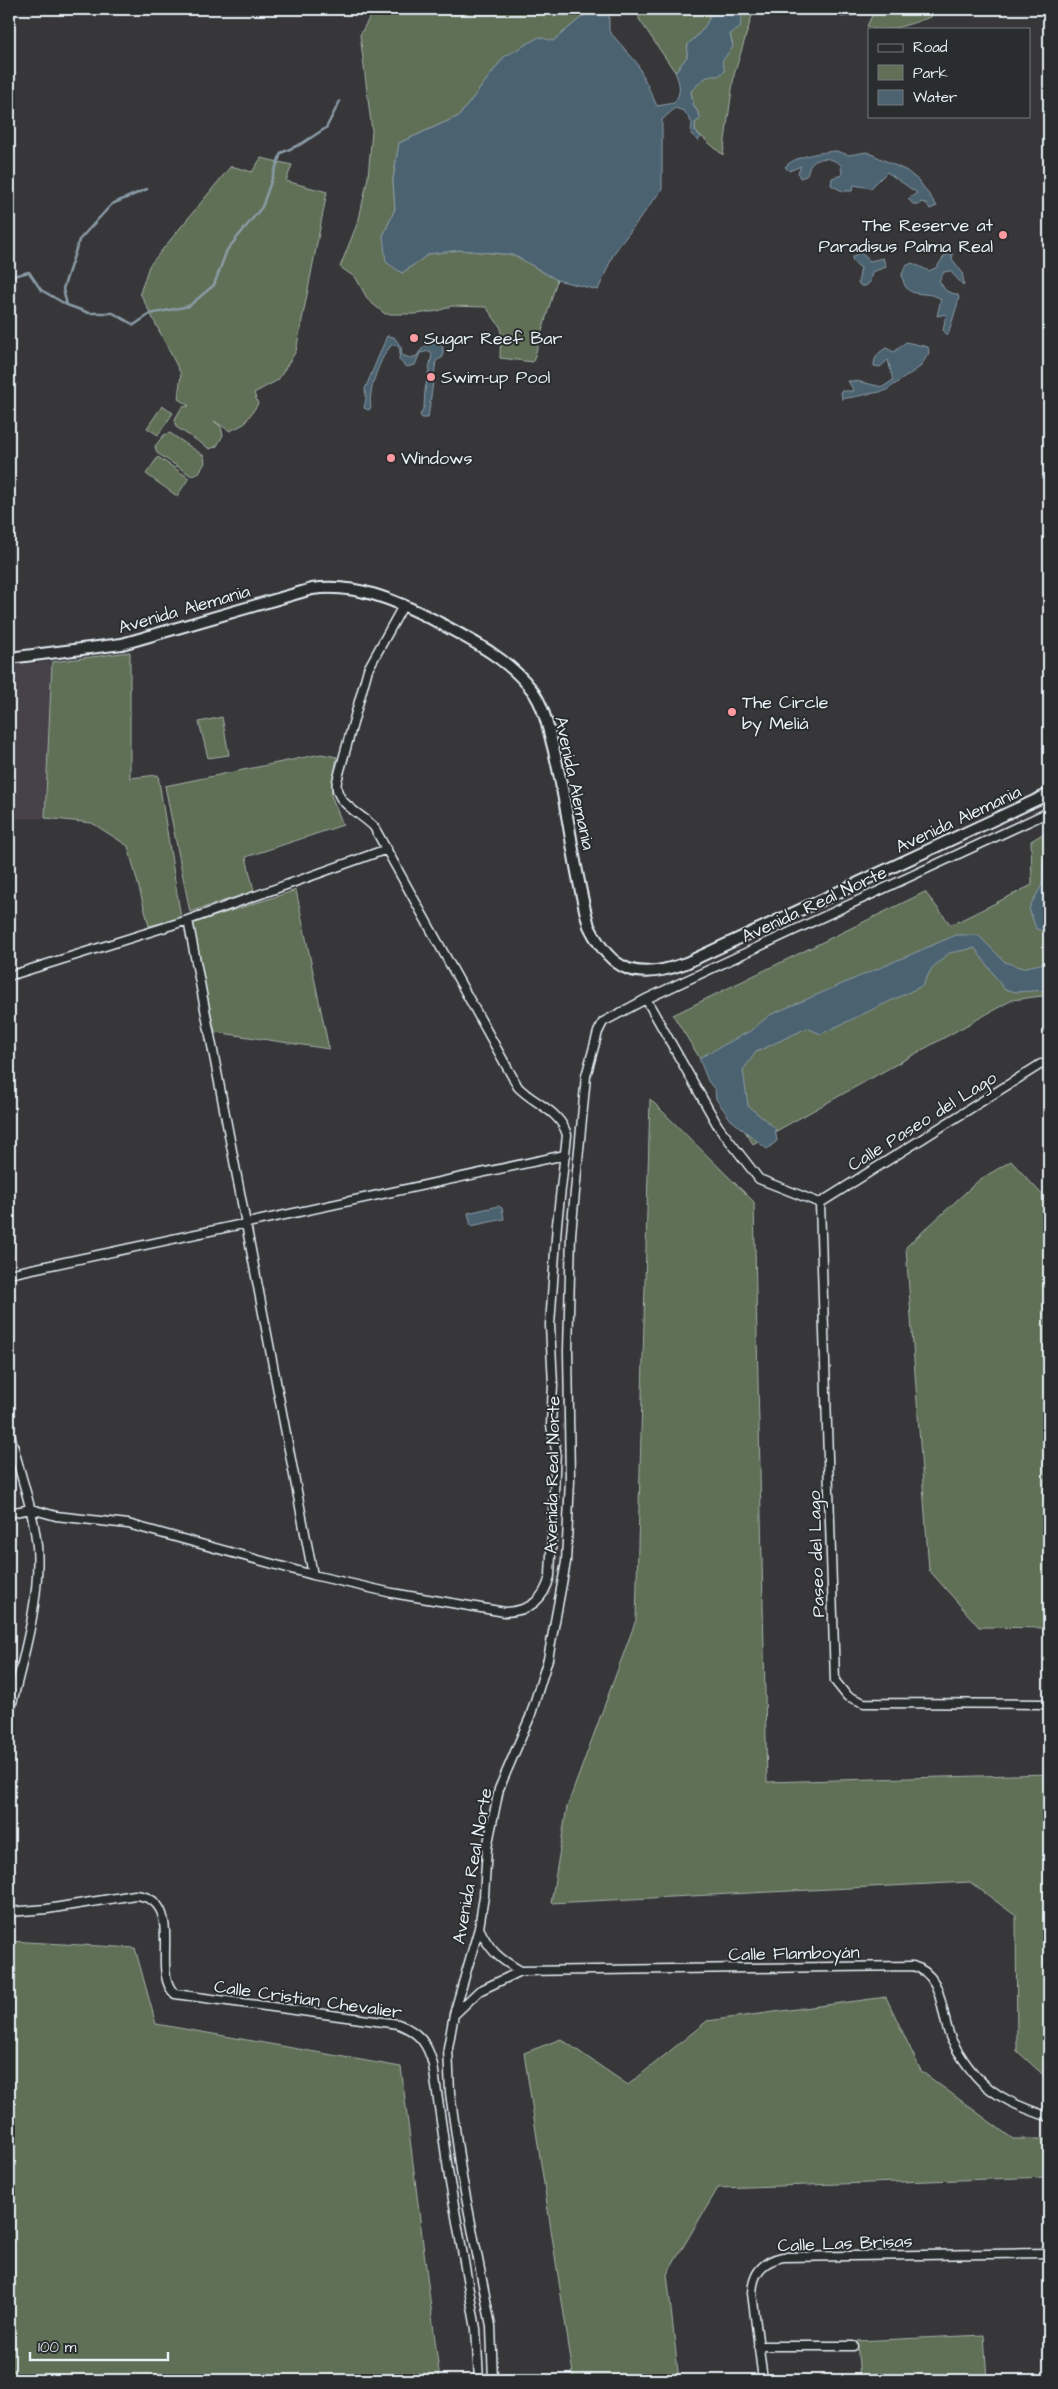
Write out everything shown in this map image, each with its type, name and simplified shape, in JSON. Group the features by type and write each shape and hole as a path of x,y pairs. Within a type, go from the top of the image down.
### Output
{"street":[{"name":"Avenida Alemania","path":"9,658 122,644 312,589 345,587 404,604 485,648 522,678 534,692 547,726 559,773 588,926 597,944 612,961 644,973 668,970 686,963 1049,794"},
{"path":"9,1513 30,1509 56,1516 128,1524 313,1575 392,1593 505,1612 518,1612 530,1607 540,1599 547,1588 550,1576 556,1450 551,1426 553,1385 550,1325 557,1224 567,1135 564,1125 558,1116 527,1097 518,1087 387,849 366,818 342,800 336,786 368,669 404,604"},
{"name":"Avenida Real Norte","path":"493,2380 491,2326 462,2177 450,2092 448,2048 454,2014 479,1928 484,1896 487,1848 499,1789 530,1717 548,1659 566,1562 570,1480 568,1351 571,1234 586,1076 598,1032 603,1022 646,999 1049,812"},
{"path":"9,976 188,920 387,849"},
{"path":"188,920 313,1575"},
{"path":"646,999 718,1126 759,1179 820,1203"},
{"name":"Calle Paseo del Lago","path":"820,1203 1041,1064"},
{"path":"9,1274 565,1155"},
{"name":"Paseo del Lago","path":"820,1203 835,1681 846,1696 864,1703 1049,1704"},
{"path":"9,1428 30,1509 37,1545 38,1577 26,1644 9,1715"},
{"name":"Calle Cristian Chevalier","path":"9,1912 46,1910 143,1896 157,1904 162,1911 168,1983 175,1994 398,2024 411,2030 422,2039 430,2051 433,2065 449,2177 476,2329 479,2380"},
{"path":"479,1928 488,1946 504,1961 521,1971"},
{"name":"Calle Flamboyán","path":"521,1971 913,1966 920,1968 930,1975 936,1985 951,2040 976,2077 1012,2104 1049,2117"},
{"path":"454,2014 479,1991 521,1971"},
{"name":"Calle Las Brisas","path":"763,2380 752,2293 753,2282 760,2268 773,2259 783,2256 1049,2253"},
{"path":"758,2346 853,2346"}],"shaded area":[{"path":"52,662 45,818 9,818 9,665"}],"green space":[{"path":"374,9 603,9 583,16 553,41 504,57 459,116 399,143 393,180 395,209 383,236 402,273 429,254 460,250 514,255 557,280 533,362 500,358 501,328 486,307 452,306 438,311 416,314 385,314 368,300 356,278 340,267 359,219 368,177 372,131 360,35"},
{"path":"639,9 712,9 703,29 688,44 687,57 675,72 639,19"},
{"path":"737,9 754,9 734,75 723,155 695,131 695,123 701,118 693,104 691,91 733,47 730,33 742,12"},
{"path":"875,9 935,9 931,17 899,27 872,28 867,26"},
{"path":"261,158 292,165 286,181 327,192 296,351 278,380 254,393 258,404 244,424 230,431 214,421 221,427 223,435 217,446 210,449 176,427 175,419 182,407 189,406 178,399 181,374 140,293 149,266 231,166 252,172"},
{"path":"162,406 173,413 158,435 147,428"},
{"path":"170,433 204,456 205,463 198,474 192,476 157,453 155,446 164,435"},
{"path":"158,457 189,478 177,496 146,474"},
{"path":"130,652 130,778 158,775 181,918 149,926 128,846 92,823 45,818 52,662"},
{"path":"222,717 229,755 208,758 199,722"},
{"path":"321,754 337,757 331,795 343,825 246,857 254,891 190,912 165,786"},
{"path":"1049,830 1049,995 1012,1000 753,1144 673,1015 925,892 951,925 1032,885 1031,841"},
{"path":"296,890 329,1049 215,1032 191,924"},
{"path":"650,1099 754,1202 767,1782 1049,1774 1049,2080 1017,2051 1016,1916 970,1882 551,1903 567,1807 636,1620"},
{"path":"1011,1161 1049,1202 1049,1628 979,1627 929,1570 906,1247 979,1180"},
{"path":"9,1941 135,1948 156,2024 401,2067 440,2380 9,2380"},
{"path":"886,1997 921,2071 1013,2139 1049,2139 1049,2177 718,2188 667,2274 679,2380 574,2380 524,2053 561,2039 628,2085 707,2021"},
{"path":"984,2335 987,2380 860,2380 857,2341"}],"water":[{"path":"603,9 609,9 609,31 637,63 657,106 674,103 677,99 679,88 675,72 687,57 688,44 703,29 712,9 737,9 742,12 740,28 730,34 733,47 722,61 725,71 718,76 709,76 691,91 693,104 701,118 695,123 695,131 701,137 698,141 691,134 692,123 684,111 675,108 662,120 662,189 614,253 598,290 557,280 514,255 460,250 429,254 402,273 386,262 383,236 395,209 393,180 399,143 459,116 504,57 539,37 553,41 583,16"},
{"path":"826,9 875,9 872,13 842,17"},
{"path":"836,151 849,155 867,152 907,171 919,181 937,206 930,209 926,203 913,204 908,199 917,193 887,172 871,188 854,185 852,191 842,191 831,185 832,178 842,175 841,165 834,161 822,159 814,162 806,176 800,178 798,173 801,166 789,171 785,167 801,157"},
{"path":"860,252 870,261 883,258 886,267 872,272 870,282 866,286 861,286 858,283 861,268 853,262 852,257"},
{"path":"953,254 952,259 962,272 964,284 950,271 944,272 939,281 946,291 958,295 959,299 948,335 943,331 946,314 937,316 941,299 935,296 911,292 904,283 902,274 906,266 912,263 929,271 937,267 945,255"},
{"name":"Swim-up Pool","path":"387,336 394,337 401,347 402,355 410,358 417,356 423,348 429,344 440,343 443,348 443,357 436,361 428,418 422,418 420,415 424,407 425,390 432,354 430,351 420,353 415,365 406,367 399,360 400,349 396,345 392,345 379,365 371,393 371,407 369,410 364,408 366,399 365,389"},
{"path":"906,342 928,347 929,353 920,367 885,391 842,399 841,391 854,391 848,381 883,387 893,380 888,360 880,367 874,366 876,357 886,348 894,352"},
{"path":"1049,833 1049,931 1047,932 1036,929 1029,908 1042,885 1046,836"},
{"path":"956,935 978,935 1005,962 1022,968 1049,962 1049,990 1016,992 1004,989 975,948 949,953 932,968 922,986 821,1034 807,1028 756,1052 743,1070 748,1106 775,1128 777,1141 767,1149 731,1120 716,1099 715,1090 708,1081 699,1058 750,1031 770,1015"},
{"path":"498,1206 502,1208 504,1219 471,1226 468,1213"}],"waterway":[{"path":"9,277 29,272 41,290 67,305 89,313 113,313 134,325 150,314 189,306 214,285 227,250 262,207 281,153 301,144 326,128 340,101"},
{"path":"67,305 63,289 79,240 112,204 147,189"}],"place":[{"name":"The Reserve at Paradisus Palma Real","path":"1003,235"},
{"name":"Sugar Reef Bar","path":"414,338"},
{"name":"Swim-up Pool","path":"431,377"},
{"name":"Windows","path":"391,458"},
{"name":"The Circle by Meliá","path":"732,712"}]}
